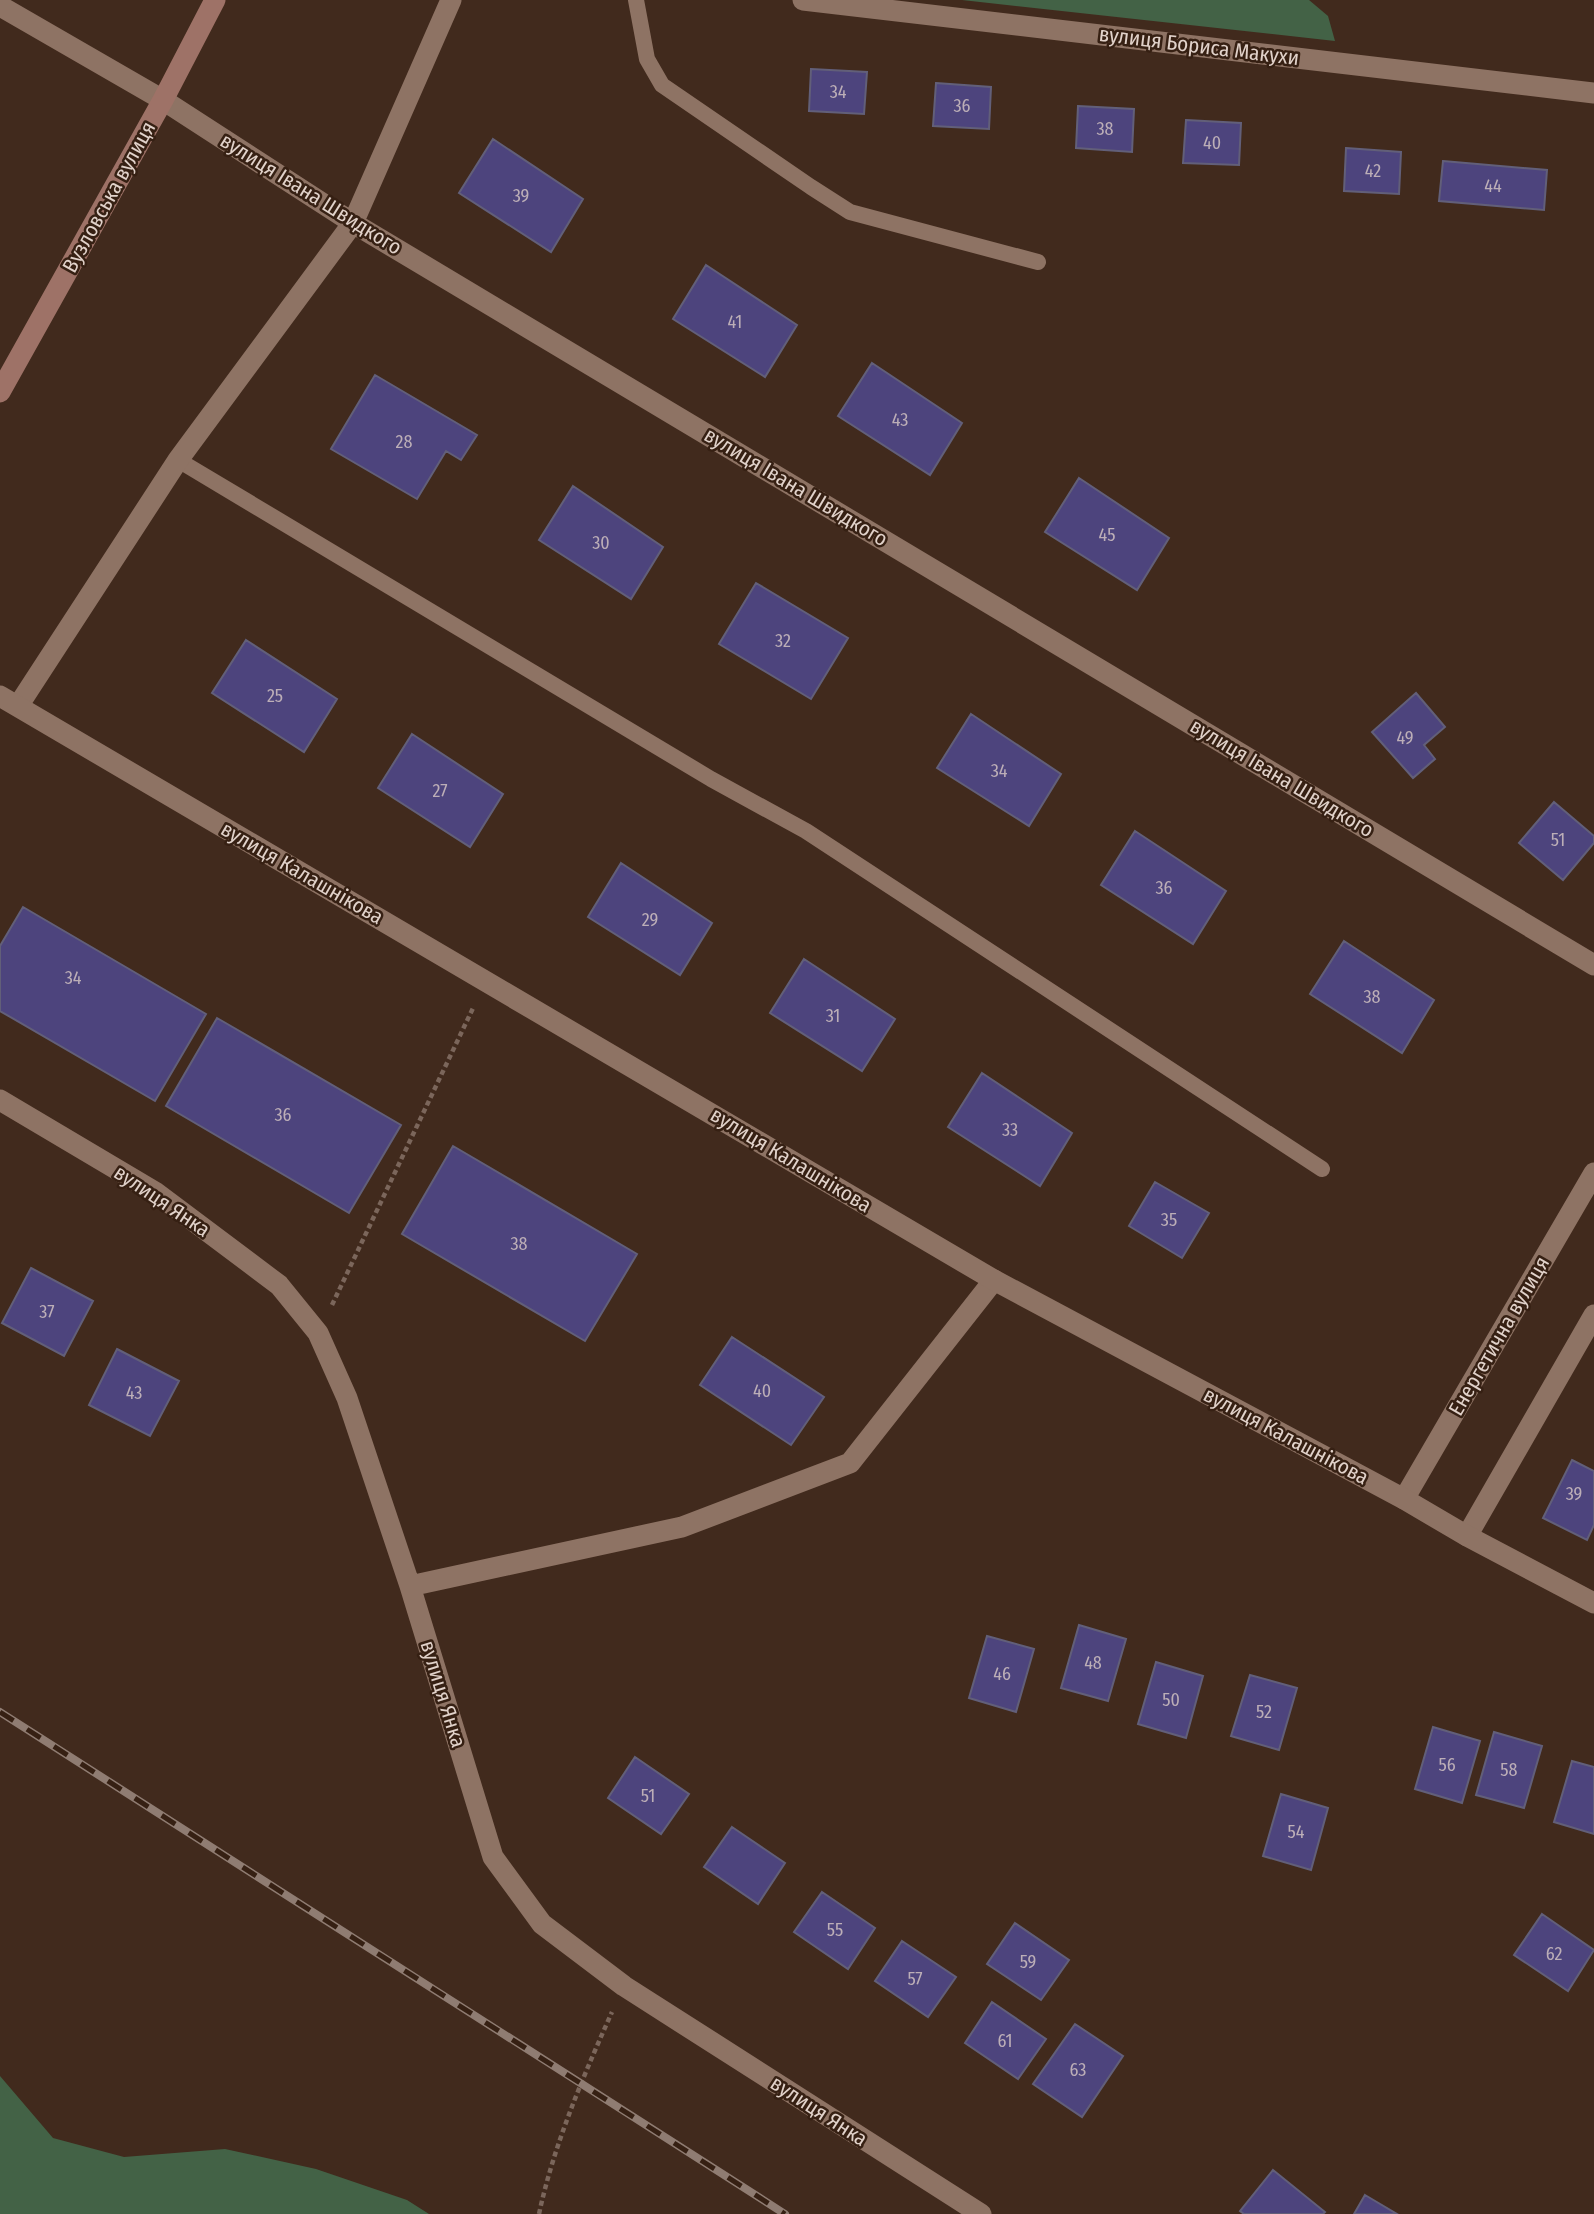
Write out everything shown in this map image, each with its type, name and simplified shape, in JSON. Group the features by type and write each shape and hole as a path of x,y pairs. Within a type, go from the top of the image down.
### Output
{"main road":[{"name":"Вузловська вулиця","path":"0,392 163,100 215,0"}],"street":[{"path":"9,701 178,460 353,223 452,0"},
{"name":"вулиця Бориса Макухи","path":"803,0 1594,93"},
{"name":"вулиця Івана Швидкого","path":"0,6 163,100 353,223 1594,965"},
{"name":"вулиця Калашнікова","path":"9,701 994,1280 1404,1499 1466,1536 1594,1602"},
{"name":"вулиця Янка","path":"0,1100 165,1200 279,1285 318,1333 347,1398 410,1586 493,1857 542,1924 624,1986 981,2214"},
{"name":"Енергетична вулиця","path":"1404,1499 1594,1173"},
{"path":"410,1586 682,1527 850,1463 994,1280"},
{"path":"1466,1536 1594,1315"}],"lane":[{"path":"636,0 647,59 662,85 811,187 850,212 1038,262"},
{"path":"178,460 711,779 806,831 1322,1169"}],"path":[{"path":"318,1333 486,980"},
{"path":"539,2214 545,2185 580,2084 624,1986"}],"green space":[{"path":"962,0 1309,0 1328,16 1335,41"},
{"path":"0,2076 53,2138 124,2157 225,2149 316,2169 407,2200 429,2214 0,2214"}],"building":[{"path":"811,69 867,72 864,114 809,111"},
{"path":"936,83 991,87 989,129 933,126"},
{"path":"1078,106 1134,109 1132,152 1076,148"},
{"path":"1186,120 1241,123 1239,165 1183,163"},
{"path":"493,139 583,199 551,252 459,193"},
{"path":"1346,148 1401,152 1399,194 1344,191"},
{"path":"1443,161 1547,170 1544,210 1439,201"},
{"path":"706,265 797,325 765,377 673,319"},
{"path":"872,363 962,423 930,475 838,416"},
{"path":"375,375 477,435 461,460 446,451 417,499 331,449"},
{"path":"1079,478 1169,538 1137,590 1045,532"},
{"path":"573,486 663,547 631,599 539,540"},
{"path":"756,583 848,638 811,699 719,644"},
{"path":"246,640 337,699 304,752 212,693"},
{"path":"1416,693 1445,727 1424,745 1435,759 1413,778 1372,732"},
{"path":"971,714 1061,774 1029,826 937,768"},
{"path":"412,734 503,794 470,847 378,788"},
{"path":"1554,802 1594,836 1594,843 1563,880 1519,843"},
{"path":"1135,831 1226,891 1193,944 1101,885"},
{"path":"621,863 712,923 680,975 588,917"},
{"path":"23,907 206,1014 155,1101 0,1011 0,946"},
{"path":"1344,941 1434,1000 1402,1053 1310,994"},
{"path":"804,959 895,1019 862,1071 770,1013"},
{"path":"217,1018 401,1125 349,1213 166,1106"},
{"path":"982,1073 1072,1133 1040,1186 948,1127"},
{"path":"453,1146 637,1254 585,1341 402,1234"},
{"path":"1155,1182 1209,1213 1182,1258 1129,1226"},
{"path":"31,1268 93,1301 64,1356 2,1323"},
{"path":"732,1337 824,1397 791,1445 700,1385"},
{"path":"117,1349 179,1381 150,1436 89,1405"},
{"path":"1572,1460 1594,1471 1594,1525 1587,1540 1543,1518"},
{"path":"1079,1625 1126,1639 1108,1701 1061,1688"},
{"path":"987,1636 1034,1649 1016,1712 969,1698"},
{"path":"1156,1662 1203,1676 1186,1738 1138,1724"},
{"path":"1250,1675 1297,1688 1279,1750 1231,1736"},
{"path":"1433,1727 1480,1741 1462,1803 1415,1789"},
{"path":"1494,1732 1542,1746 1524,1808 1476,1795"},
{"path":"635,1757 689,1794 661,1834 608,1798"},
{"path":"1572,1761 1594,1767 1594,1834 1554,1822"},
{"path":"1281,1794 1328,1808 1311,1870 1263,1856"},
{"path":"732,1827 785,1863 758,1904 704,1867"},
{"path":"822,1892 875,1928 848,1969 794,1932"},
{"path":"1542,1914 1594,1950 1568,1991 1514,1955"},
{"path":"1015,1923 1069,1960 1041,2000 987,1964"},
{"path":"902,1941 956,1977 928,2017 875,1981"},
{"path":"992,2002 1046,2039 1018,2079 965,2043"},
{"path":"1075,2024 1123,2056 1082,2117 1033,2084"},
{"path":"1273,2170 1325,2212 1244,2214 1240,2211"},
{"path":"1365,2195 1397,2214 1354,2214"}],"railway":[{"path":"0,1712 785,2214"}]}
